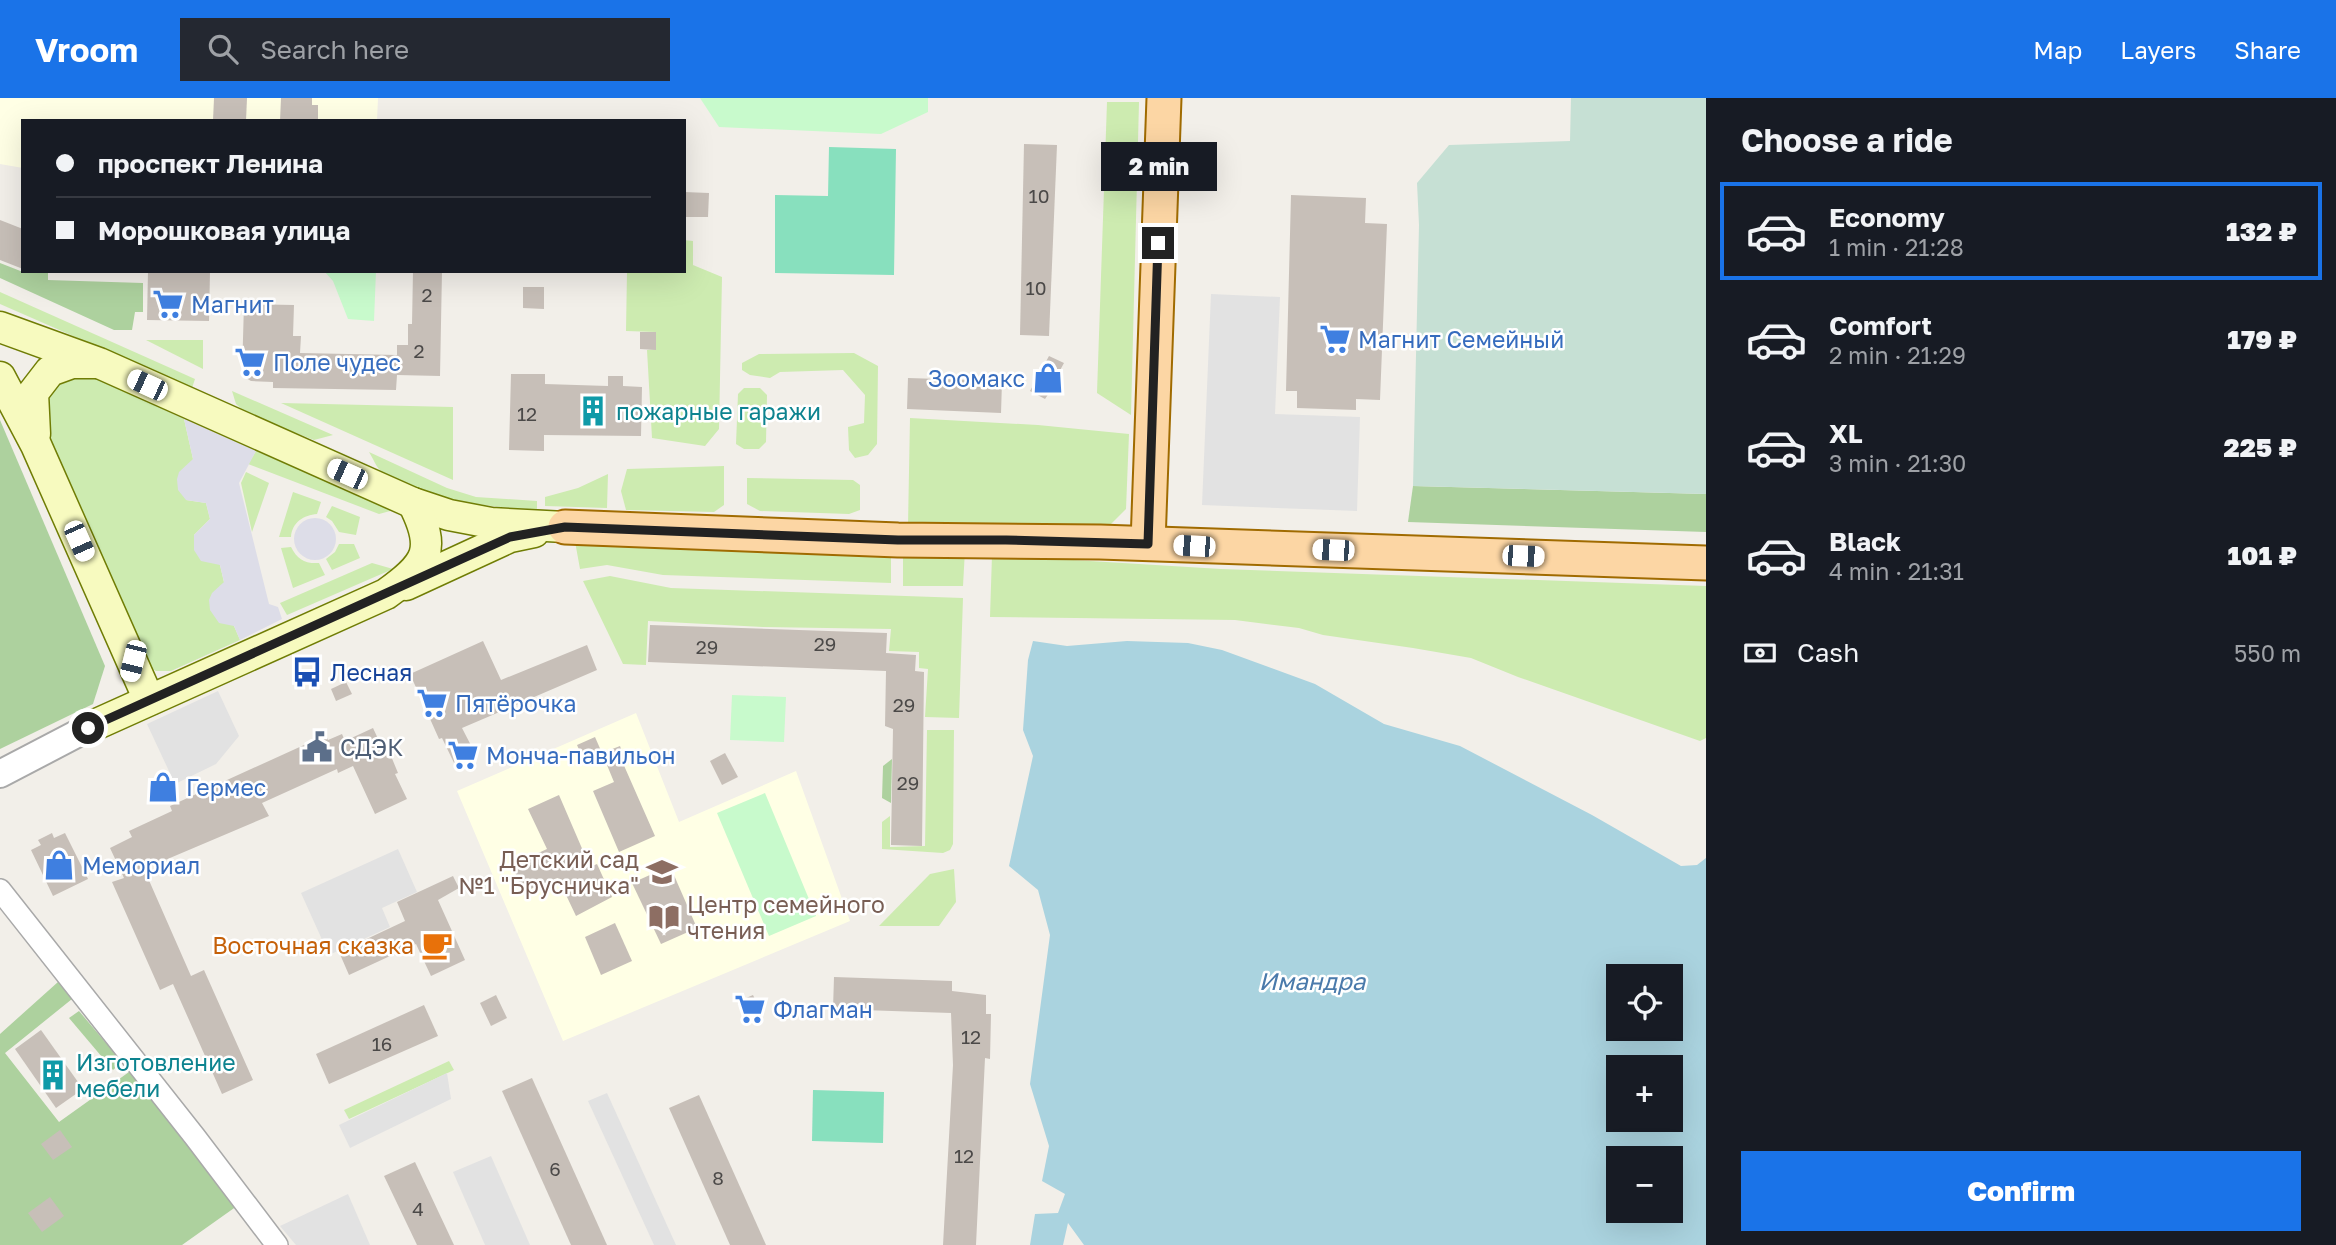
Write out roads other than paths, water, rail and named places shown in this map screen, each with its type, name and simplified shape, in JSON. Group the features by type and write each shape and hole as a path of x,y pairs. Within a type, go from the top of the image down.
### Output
{"main road":[{"path":"1148,544 1164,98"},
{"path":"0,327 99,363 412,503 449,515 491,523 898,540 1148,544 1706,563"},
{"path":"36,445 33,393 50,371 72,363 99,363"},
{"path":"0,377 36,445 149,699"},
{"path":"386,594 403,582 422,562 427,546 425,531 412,503"},
{"path":"88,728 510,537 565,527"},
{"path":"133,661 150,673 165,678 196,678"},
{"path":"88,728 114,707 126,689 133,661"}],"street":[{"path":"0,774 88,728"},
{"path":"0,890 277,1245"}],"water":[{"name":"Имандра","path":"1033,641 1067,646 1127,641 1188,643 1222,650 1315,684 1384,724 1460,746 1592,815 1681,866 1697,865 1706,858 1706,1245 1084,1245 1068,1223 1063,1245 1030,1245 1035,1214 1058,1213 1065,1194 1042,1181 1049,1146 1030,1084 1050,935 1038,890 1009,866 1033,756 1023,730 1028,660"}],"place":[{"name":"Магнит","path":"168,304"},
{"name":"Магнит Семейный","path":"1335,339"},
{"name":"Поле чудес","path":"250,362"},
{"name":"Зоомакс","path":"1048,378"},
{"name":"пожарные гаражи","path":"593,411"},
{"name":"Лесная","path":"307,672"},
{"name":"Пятёрочка","path":"432,703"},
{"name":"СДЭК","path":"317,747"},
{"name":"Монча-павильон","path":"463,755"},
{"name":"Гермес","path":"163,787"},
{"name":"Мемориал","path":"59,865"},
{"name":"Детский сад №1 \"Брусничка\"","path":"662,872"},
{"name":"Центр семейного чтения","path":"664,917"},
{"name":"Восточная сказка","path":"437,945"},
{"name":"Флагман","path":"750,1009"},
{"name":"Изготовление мебели","path":"53,1075"}]}
